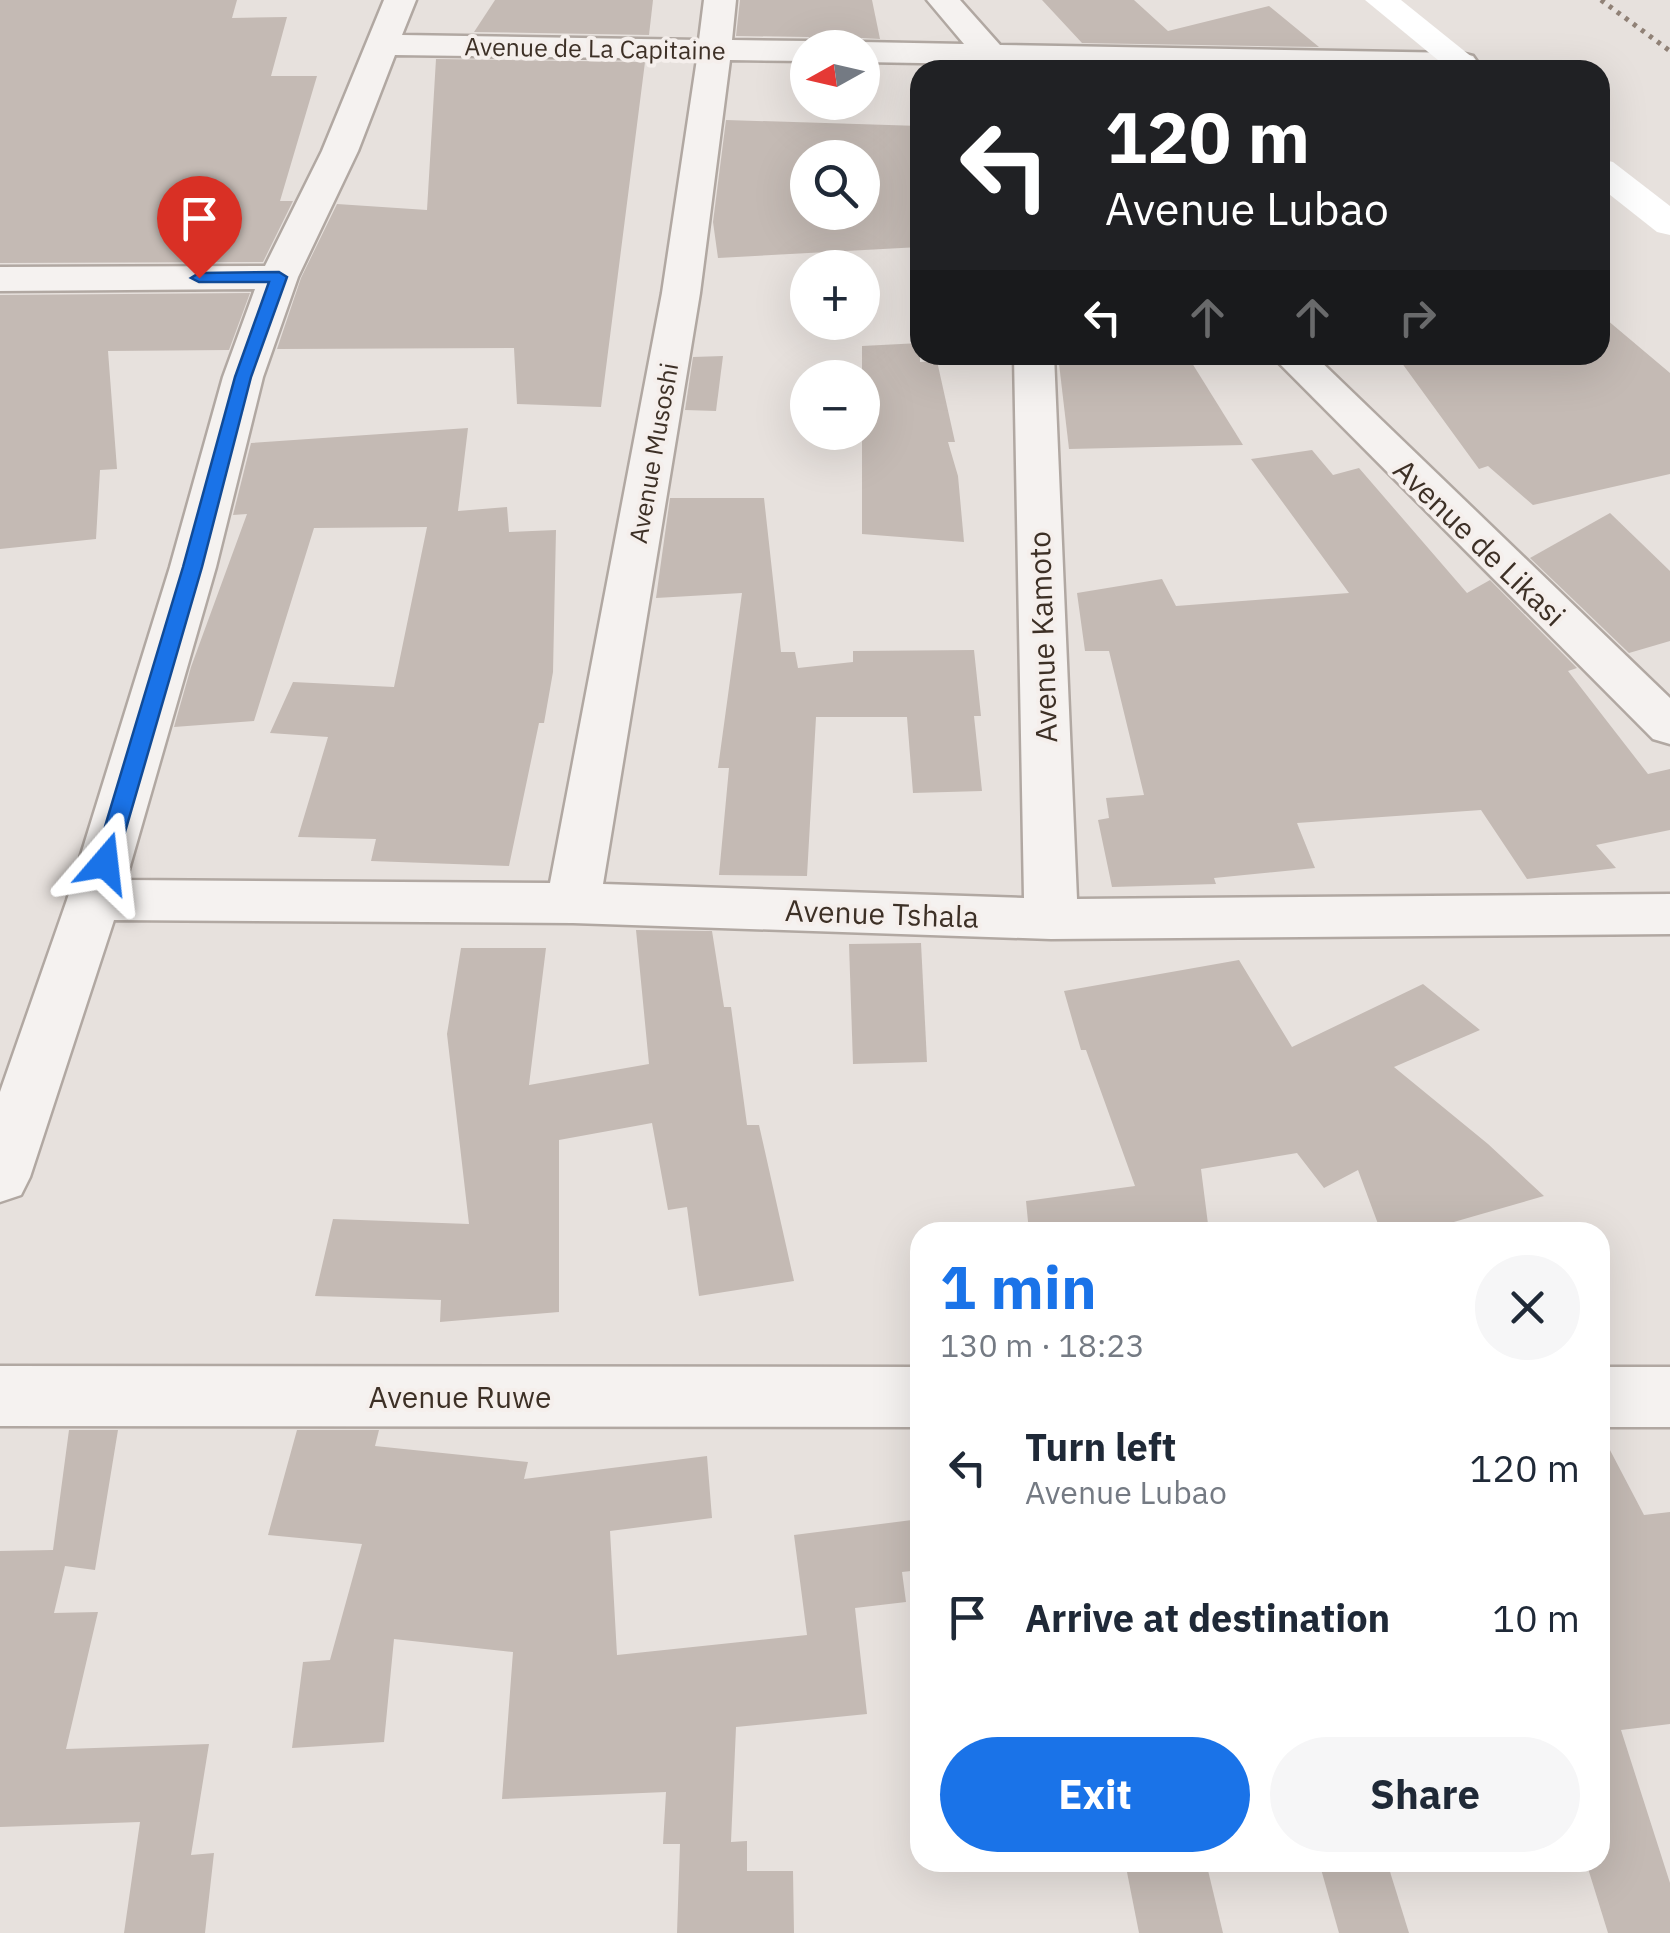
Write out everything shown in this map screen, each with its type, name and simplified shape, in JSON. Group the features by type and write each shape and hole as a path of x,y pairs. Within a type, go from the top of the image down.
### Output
{"street":[{"path":"0,1177 94,900 193,567 243,377 279,277 340,151 400,0"},
{"name":"Avenue Musoshi","path":"573,904 684,274 702,161 720,0"},
{"path":"943,0 991,60"},
{"path":"1381,0 1458,60"},
{"name":"Avenue de La Capitaine","path":"384,45 790,51"},
{"path":"880,53 967,60"},
{"path":"1610,178 1670,224"},
{"path":"0,278 279,277"},
{"name":"Avenue Kamoto","path":"1034,365 1051,919"},
{"name":"Avenue de Likasi","path":"1302,365 1670,728"},
{"name":"Avenue Tshala","path":"94,900 573,904 1051,919 1670,914"},
{"name":"Avenue Ruwe","path":"0,1396 910,1397"},
{"path":"1610,1397 1670,1398"}],"building":[{"path":"0,0 237,0 232,18 287,17 271,76 317,76 280,201 293,201 263,262 0,263"},
{"path":"495,0 653,0 649,35 474,32"},
{"path":"740,0 872,0 878,30 790,30 790,37 736,36"},
{"path":"1042,0 1134,0 1168,31 1269,6 1319,47 1082,43"},
{"path":"436,59 645,62 601,407 517,404 514,348 277,349 301,278 337,204 427,210"},
{"path":"726,120 910,126 910,248 790,250 790,254 718,258 713,222"},
{"path":"250,293 229,350 108,351 117,469 100,470 96,539 0,549 0,295"},
{"path":"1610,322 1670,373 1670,474 1533,505 1488,466 1479,469 1403,365 1610,365"},
{"path":"910,344 910,365 938,365 955,442 948,442 958,476 964,542 862,534 862,450 880,450 880,360 862,360 862,346"},
{"path":"723,356 716,411 685,410 693,357"},
{"path":"1059,365 1193,365 1243,445 1069,449"},
{"path":"468,428 458,511 507,507 509,532 556,530 553,672 544,723 539,723 509,866 371,861 376,839 298,837 328,737 270,733 293,682 394,687 427,527 314,528 254,721 174,727 191,667 247,514 233,515 251,443"},
{"path":"1312,450 1333,475 1359,468 1467,593 1490,580 1577,668 1568,671 1648,774 1670,769 1670,830 1596,845 1616,868 1527,879 1481,810 1297,823 1315,868 1214,878 1216,884 1112,887 1098,820 1109,818 1106,798 1144,795 1109,651 1085,651 1077,593 1162,579 1176,606 1349,593 1251,459"},
{"path":"670,498 764,498 781,652 795,652 798,668 853,662 853,651 974,650 981,716 974,716 982,791 913,793 907,717 816,717 807,876 719,875 729,768 718,768 742,593 656,598"},
{"path":"1610,513 1670,571 1670,641 1629,653 1530,558"},
{"path":"636,930 712,931 724,1007 731,1007 747,1125 759,1125 794,1281 699,1296 687,1207 668,1210 652,1123 559,1140 559,1312 440,1322 441,1300 315,1296 333,1219 469,1224 447,1034 461,948 546,948 529,1085 649,1064"},
{"path":"921,943 927,1062 853,1064 849,944"},
{"path":"1239,960 1292,1047 1423,984 1480,1030 1394,1067 1544,1196 1454,1222 1377,1222 1358,1170 1324,1188 1297,1153 1201,1169 1208,1222 1028,1222 1026,1201 1135,1186 1086,1050 1081,1050 1064,991"},
{"path":"69,1430 118,1430 95,1570 65,1566 54,1613 98,1612 66,1749 209,1744 191,1855 214,1853 205,1933 124,1933 140,1822 0,1827 0,1551 53,1550"},
{"path":"297,1430 379,1430 375,1446 528,1462 524,1479 707,1456 712,1518 610,1531 617,1655 807,1635 794,1535 910,1520 910,1571 902,1572 906,1602 855,1608 867,1714 736,1727 731,1842 747,1841 747,1871 793,1871 794,1933 677,1933 680,1844 663,1844 666,1792 502,1799 513,1652 394,1639 384,1742 292,1748 303,1662 330,1660 362,1544 268,1535"},
{"path":"1610,1450 1644,1515 1670,1512 1670,1724 1621,1730 1670,1883 1670,1933 1608,1933 1589,1872 1610,1872"},
{"path":"1127,1872 1208,1872 1223,1933 1139,1933"},
{"path":"1322,1872 1390,1872 1409,1933 1339,1933"}],"railway":[{"path":"1601,0 1670,51"}],"route":[{"path":"105,863 193,567 243,377 279,277 199,278"}]}
